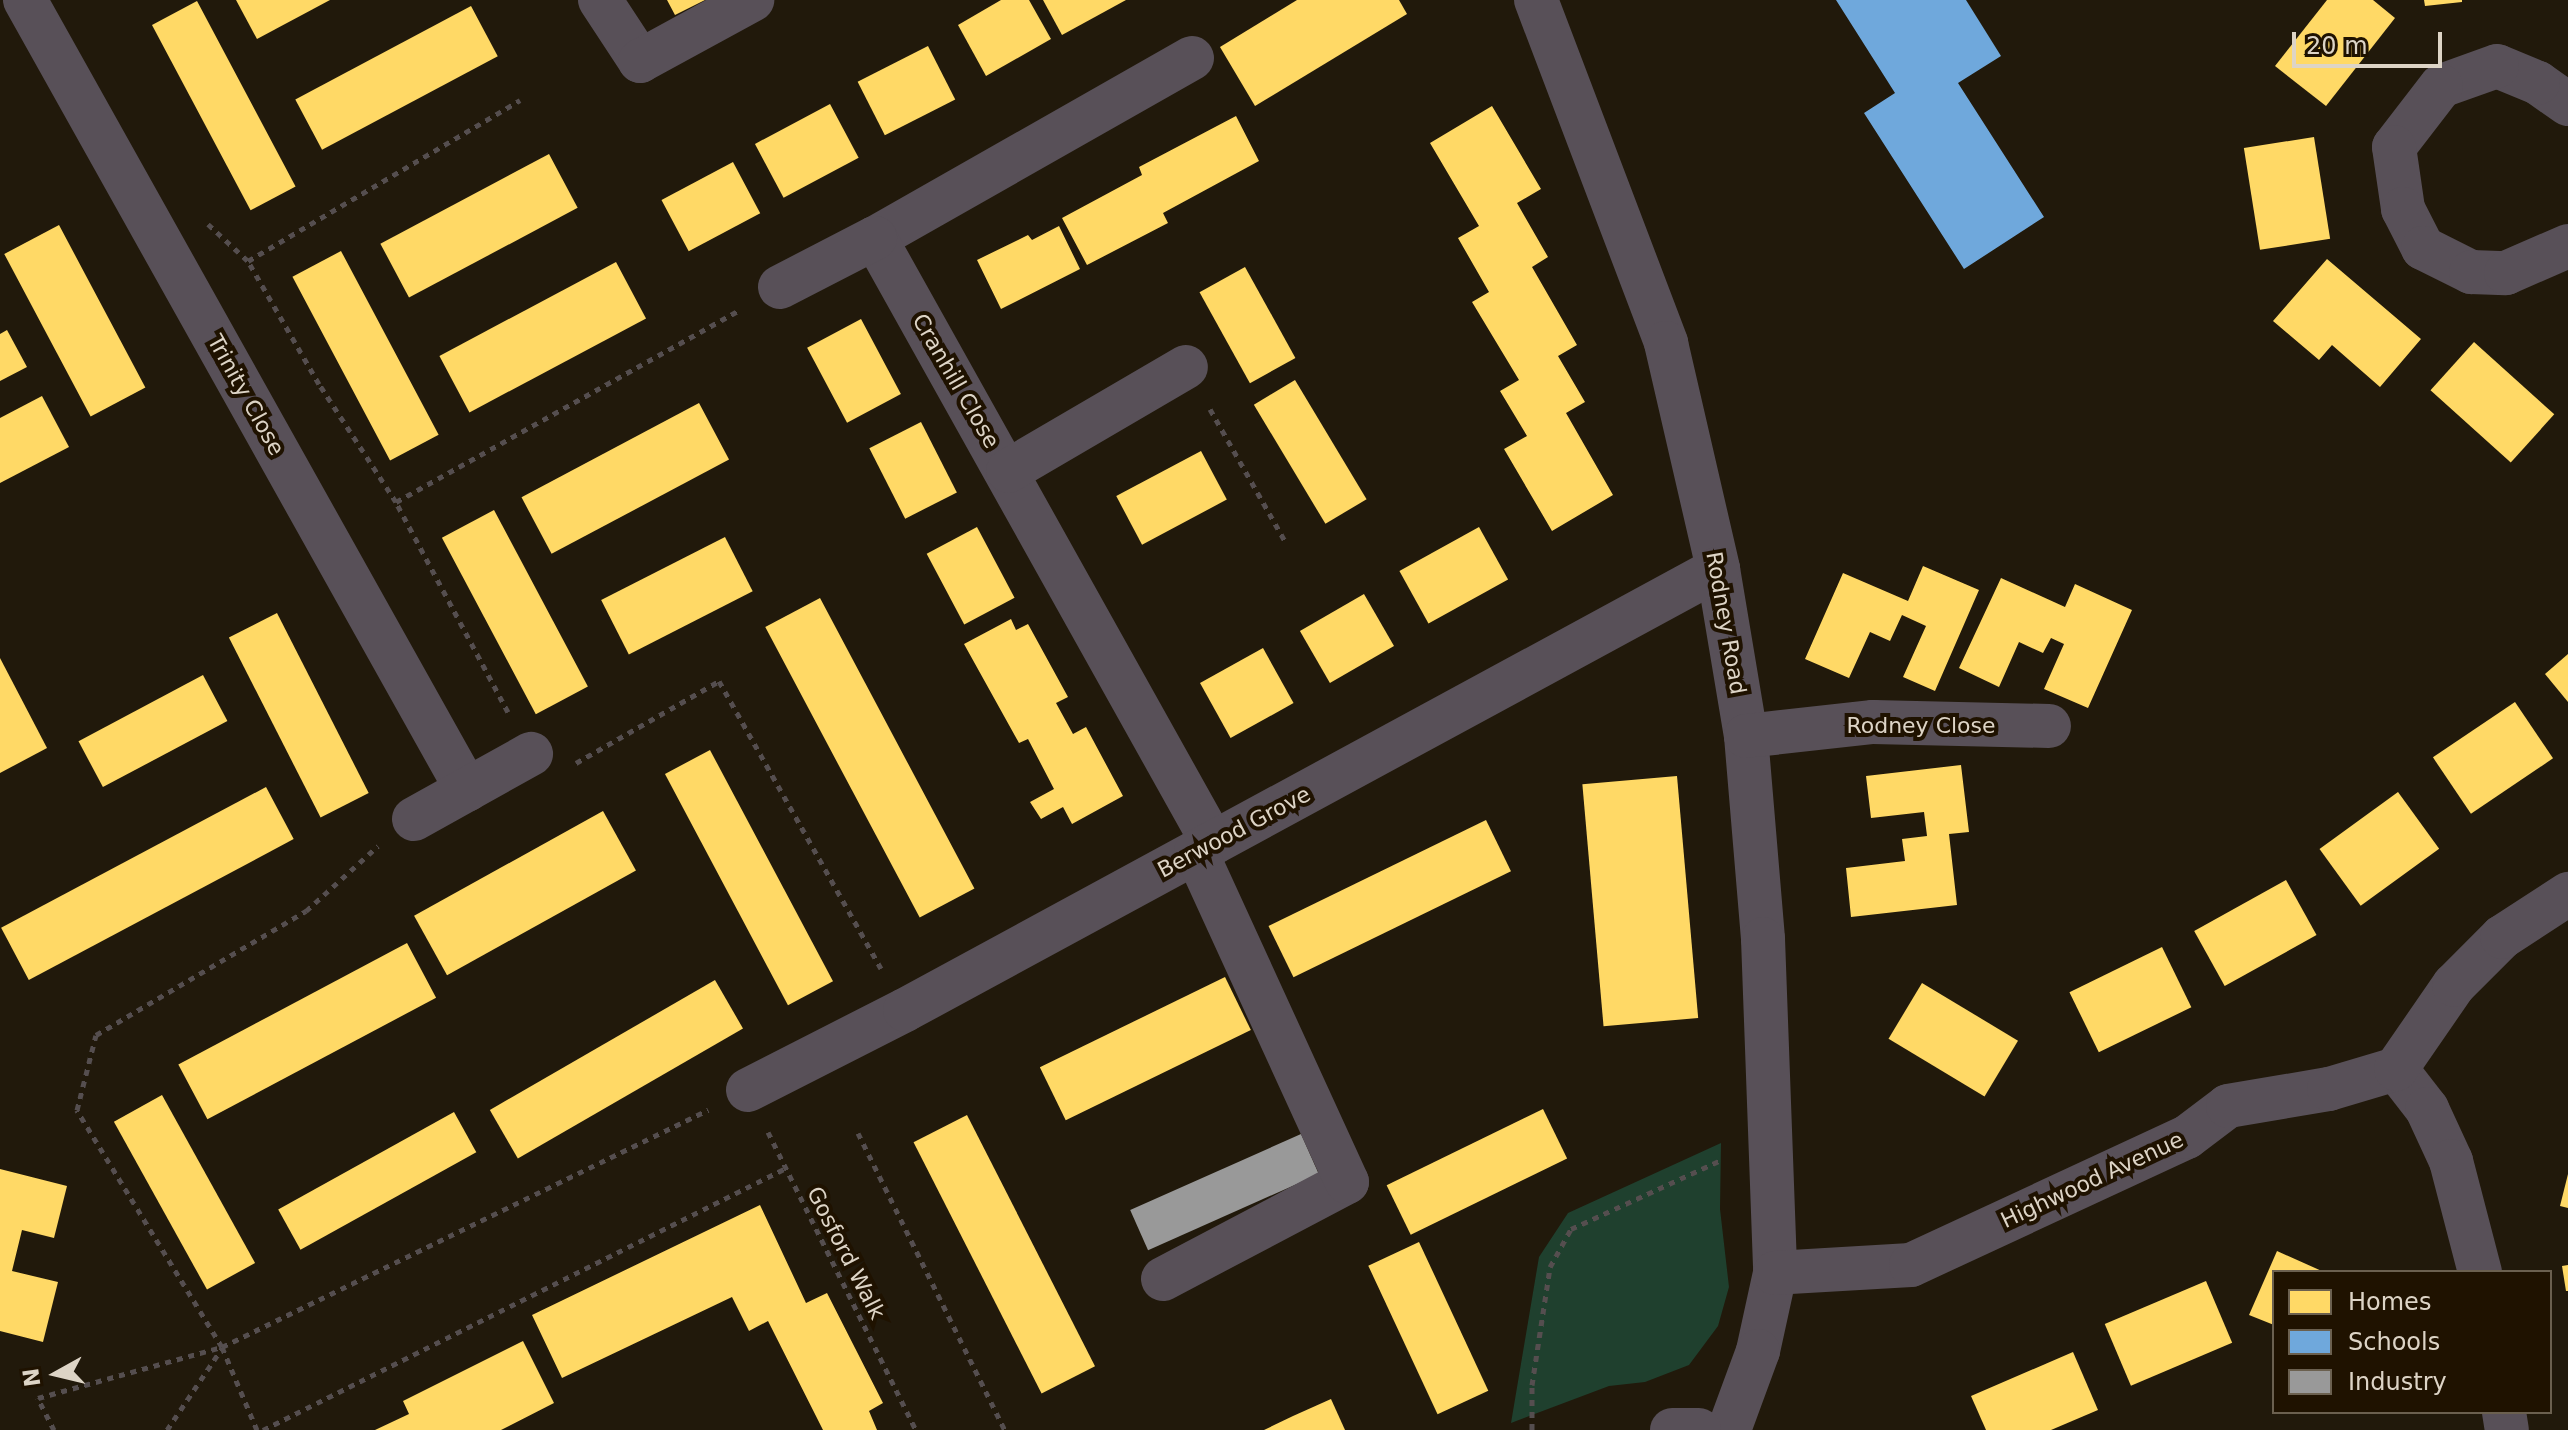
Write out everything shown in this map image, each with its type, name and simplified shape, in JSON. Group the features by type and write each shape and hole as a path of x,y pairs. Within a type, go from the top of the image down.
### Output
{"street":[{"path":"0,7 12,0"},
{"name":"Trinity Close","path":"25,0 467,790"},
{"path":"600,0 640,61 752,0"},
{"name":"Rodney Road","path":"1536,0 1666,343 1718,569 1746,736 1763,939 1775,1273 1758,1351 1729,1430"},
{"path":"780,287 875,238 1192,58"},
{"path":"2568,104 2538,83 2497,66 2441,86 2394,147 2403,209 2423,248 2471,272 2506,273 2568,246"},
{"name":"Cranhill Close","path":"875,238 1008,471 1204,848 1347,1182 1163,1279"},
{"path":"1008,471 1186,367"},
{"name":"Berwood Grove","path":"748,1090 905,1010 1718,569"},
{"name":"Rodney Close","path":"1746,736 1873,722 2049,726"},
{"path":"414,819 531,754"},
{"path":"2479,1270 2451,1161 2427,1109 2396,1069 2454,985 2502,937 2568,894"},
{"name":"Highwood Avenue","path":"1775,1273 1911,1265 2187,1137 2228,1106 2329,1089 2396,1069"},
{"path":"1672,1430 1699,1430"}],"path":[{"path":"520,100 248,261 319,384 396,502 531,754 549,779 719,681 905,1010"},
{"path":"396,502 780,287"},
{"path":"1186,367 1285,541"},
{"path":"414,819 306,911 96,1035 77,1110 222,1347 260,1430 786,1168"},
{"path":"54,1430 38,1398 222,1347 748,1090"},
{"name":"Gosford Walk","path":"748,1090 916,1430"},
{"path":"858,1133 1005,1430"},
{"path":"1532,1430 1532,1385 1550,1267 1571,1229 1769,1138"},
{"path":"167,1430 222,1347"}],"green space":[{"path":"1721,1143 1720,1209 1729,1287 1718,1326 1689,1365 1645,1382 1609,1386 1511,1423 1539,1257 1568,1213"}],"building: Homes":[{"path":"236,0 330,0 257,39"},
{"path":"667,0 705,0 675,15"},
{"path":"1001,0 1029,0 1051,39 986,76 958,25"},
{"path":"1043,0 1126,0 1062,35"},
{"path":"1297,0 1399,0 1407,14 1255,106 1220,47"},
{"path":"2327,0 2373,0 2395,18 2326,106 2275,66"},
{"path":"2424,0 2462,0 2462,2 2425,6"},
{"path":"197,1 296,186 251,210 152,25"},
{"path":"471,6 498,56 322,150 295,99"},
{"path":"928,46 955,99 885,135 858,82"},
{"path":"830,104 859,158 784,198 755,144"},
{"path":"1492,106 1541,189 1517,203 1548,257 1532,267 1577,345 1558,356 1585,402 1566,413 1613,495 1552,531 1504,449 1527,436 1500,391 1519,380 1472,302 1489,292 1458,238 1479,226 1430,143"},
{"path":"1236,116 1259,161 1163,213 1168,223 1087,265 1062,218 1142,175 1139,167"},
{"path":"2314,137 2330,239 2260,250 2244,148"},
{"path":"549,154 578,208 409,298 380,244"},
{"path":"733,162 760,213 689,251 661,200"},
{"path":"59,225 145,387 91,417 4,254"},
{"path":"1059,226 1080,269 1001,309 977,260 1028,235 1032,240"},
{"path":"341,251 439,435 390,460 292,277"},
{"path":"2327,259 2421,339 2380,387 2332,345 2319,360 2273,321"},
{"path":"616,262 646,319 469,412 439,356"},
{"path":"1245,267 1295,358 1250,383 1200,292"},
{"path":"861,319 901,394 847,423 807,348"},
{"path":"7,330 27,367 0,381 0,334"},
{"path":"2474,342 2554,414 2511,463 2431,390"},
{"path":"1295,380 1367,499 1325,524 1254,405"},
{"path":"42,396 69,447 0,483 0,418"},
{"path":"699,403 729,460 552,554 522,497"},
{"path":"921,422 957,492 905,519 869,448"},
{"path":"1201,451 1227,500 1142,545 1116,496"},
{"path":"494,510 588,687 536,714 442,538"},
{"path":"977,527 1015,598 964,624 927,554"},
{"path":"1479,527 1508,579 1428,624 1399,571"},
{"path":"725,537 753,591 629,654 601,600"},
{"path":"1923,566 1979,590 1935,691 1903,677 1926,626 1902,615 1890,641 1870,632 1849,678 1805,659 1843,573 1908,601"},
{"path":"2001,578 2065,607 2075,584 2132,610 2088,708 2044,689 2064,644 2051,638 2043,653 2019,642 1999,687 1959,668"},
{"path":"1364,594 1394,646 1330,683 1300,631"},
{"path":"820,598 974,888 920,918 765,627"},
{"path":"277,613 369,793 321,817 229,638"},
{"path":"1011,619 1016,630 1028,624 1068,697 1056,703 1073,734 1086,727 1123,796 1072,824 1063,807 1041,819 1030,802 1054,789 1028,739 1019,743 964,644"},
{"path":"1263,648 1294,703 1231,738 1200,683"},
{"path":"2568,654 2568,702 2545,674"},
{"path":"0,658 47,748 0,773"},
{"path":"203,675 227,721 103,787 79,741"},
{"path":"2515,702 2553,758 2471,814 2433,757"},
{"path":"710,750 833,981 788,1005 665,774"},
{"path":"1961,765 1969,832 1949,834 1957,905 1851,917 1846,868 1905,861 1902,839 1927,836 1924,812 1871,818 1866,776"},
{"path":"1677,776 1698,1018 1604,1026 1582,784"},
{"path":"266,787 294,839 29,980 1,928"},
{"path":"2398,792 2439,849 2361,906 2320,849"},
{"path":"603,811 636,870 447,975 414,916"},
{"path":"1486,820 1511,871 1293,977 1268,926"},
{"path":"2286,880 2317,935 2225,986 2194,931"},
{"path":"407,943 436,998 207,1119 178,1065"},
{"path":"2162,947 2191,1007 2099,1052 2069,992"},
{"path":"1225,977 1251,1030 1066,1120 1040,1067"},
{"path":"715,980 743,1028 518,1158 490,1110"},
{"path":"1922,983 2018,1041 1985,1096 1889,1039"},
{"path":"162,1095 255,1263 207,1290 114,1122"},
{"path":"1543,1109 1567,1158 1411,1235 1387,1185"},
{"path":"454,1112 476,1152 301,1250 278,1209"},
{"path":"967,1115 1095,1366 1042,1394 914,1142"},
{"path":"0,1169 67,1186 54,1238 22,1230 12,1271 58,1282 43,1342 0,1331"},
{"path":"2568,1174 2568,1208 2560,1206"},
{"path":"760,1205 806,1303 827,1293 883,1403 869,1411 877,1430 823,1430 768,1321 749,1331 732,1297 562,1378 532,1315"},
{"path":"1419,1242 1488,1391 1438,1414 1368,1266"},
{"path":"2277,1251 2320,1270 2272,1270 2272,1324 2249,1315"},
{"path":"2568,1265 2568,1291 2566,1291 2562,1266"},
{"path":"2206,1281 2232,1343 2131,1386 2105,1324"},
{"path":"523,1341 554,1403 501,1430 375,1430 409,1414 403,1401"},
{"path":"2073,1352 2098,1410 2051,1430 1986,1430 1971,1396"},
{"path":"1331,1399 1345,1430 1264,1430 1293,1416"}],"building: Schools":[{"path":"1836,0 1966,0 2001,56 1958,83 2044,217 1964,269 1864,113 1895,93"}],"building: Industry":[{"path":"1301,1134 1319,1174 1148,1250 1130,1210"}]}
